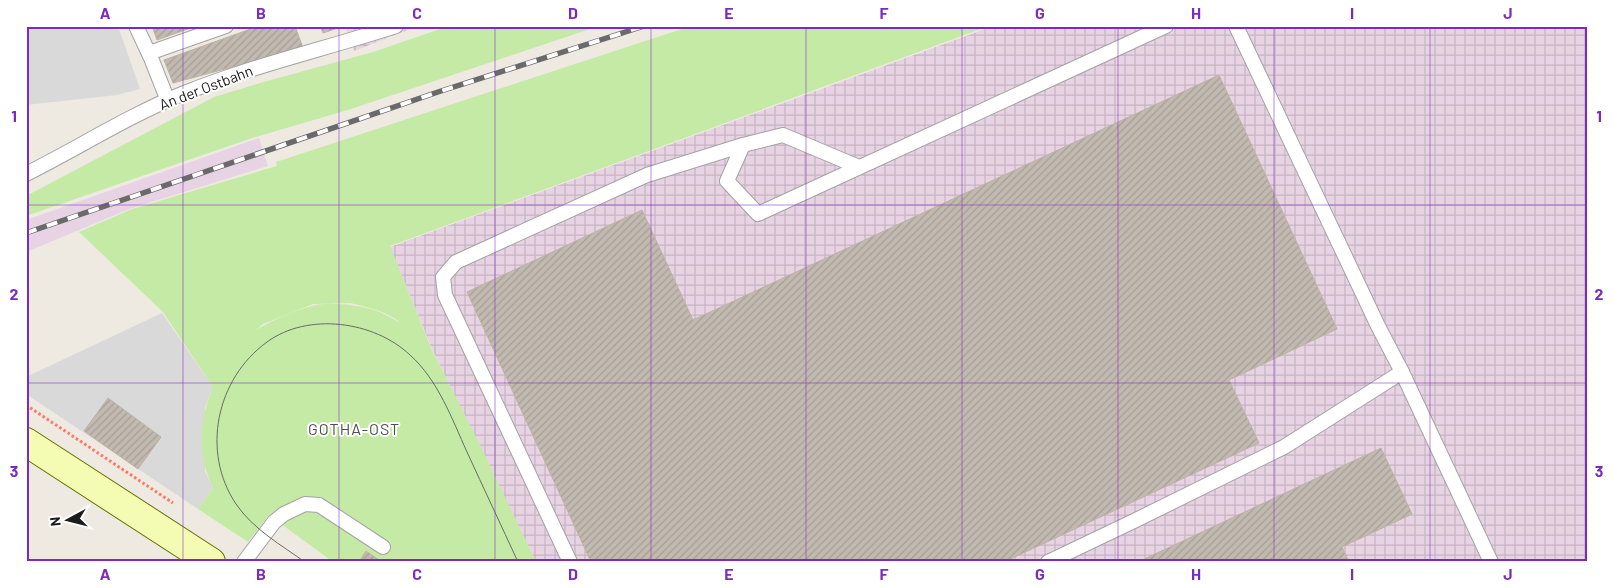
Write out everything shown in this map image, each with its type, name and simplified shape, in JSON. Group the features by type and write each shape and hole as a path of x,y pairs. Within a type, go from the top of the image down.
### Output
{"main road":[{"path":"26,442 211,562"}],"lane":[{"path":"136,26 168,101"},
{"path":"149,53 226,26"},
{"name":"An der Ostbahn","path":"26,174 181,94 396,26"},
{"path":"743,144 727,181 758,214 1166,26"},
{"path":"1236,26 1491,562"},
{"path":"570,562 445,295 443,277 456,262 647,175 743,144 783,135 859,167"},
{"path":"1048,562 1284,447 1402,372"},
{"path":"244,562 274,522 284,514 305,504 319,505 384,547"}],"path":[{"path":"26,405 178,506"}],"shaded area":[{"path":"26,26 118,26 140,89 117,95 26,105"},
{"path":"345,26 418,26 354,51"},
{"path":"993,26 1587,26 1587,562 536,562 432,349 390,247"},
{"path":"259,138 268,166 132,208 26,252 26,220"},
{"path":"162,313 213,387 205,408 205,471 213,488 198,509 26,394 26,377"}],"green space":[{"path":"449,26 599,26 351,109 252,138 26,216 26,196 214,97 373,52"},
{"path":"691,26 989,26 390,246 431,348 536,562 382,562 366,551 359,562 333,562 269,515 248,542 198,509 213,488 204,462 201,438 202,425 213,387 163,312 79,232 132,209 277,166 276,162","holes":["350,303 383,312 401,323 368,308 343,304 318,305 292,312 313,304","283,316 256,330 263,324"]}],"building":[{"path":"152,26 196,26 157,40"},
{"path":"259,26 295,26 303,48 173,83 164,60"},
{"path":"320,26 338,26 338,28 323,33"},
{"path":"1219,75 1337,329 1229,380 1259,443 1004,562 591,562 467,292 642,210 693,320"},
{"path":"108,398 161,437 138,469 84,431"},
{"path":"1381,448 1412,514 1342,547 1349,562 1138,562"},
{"path":"366,551 382,562 359,562"}],"tram line":[{"path":"305,562 259,529 236,504 225,484 219,462 217,440 219,417 226,396 236,376 250,357 267,342 283,333 321,324 340,324 378,334 395,343 420,365 429,376 450,413 518,562"}],"railway":[{"path":"26,233 438,92 644,26"}],"district":[{"name":"GOTHA-OST","path":"354,429"}]}
